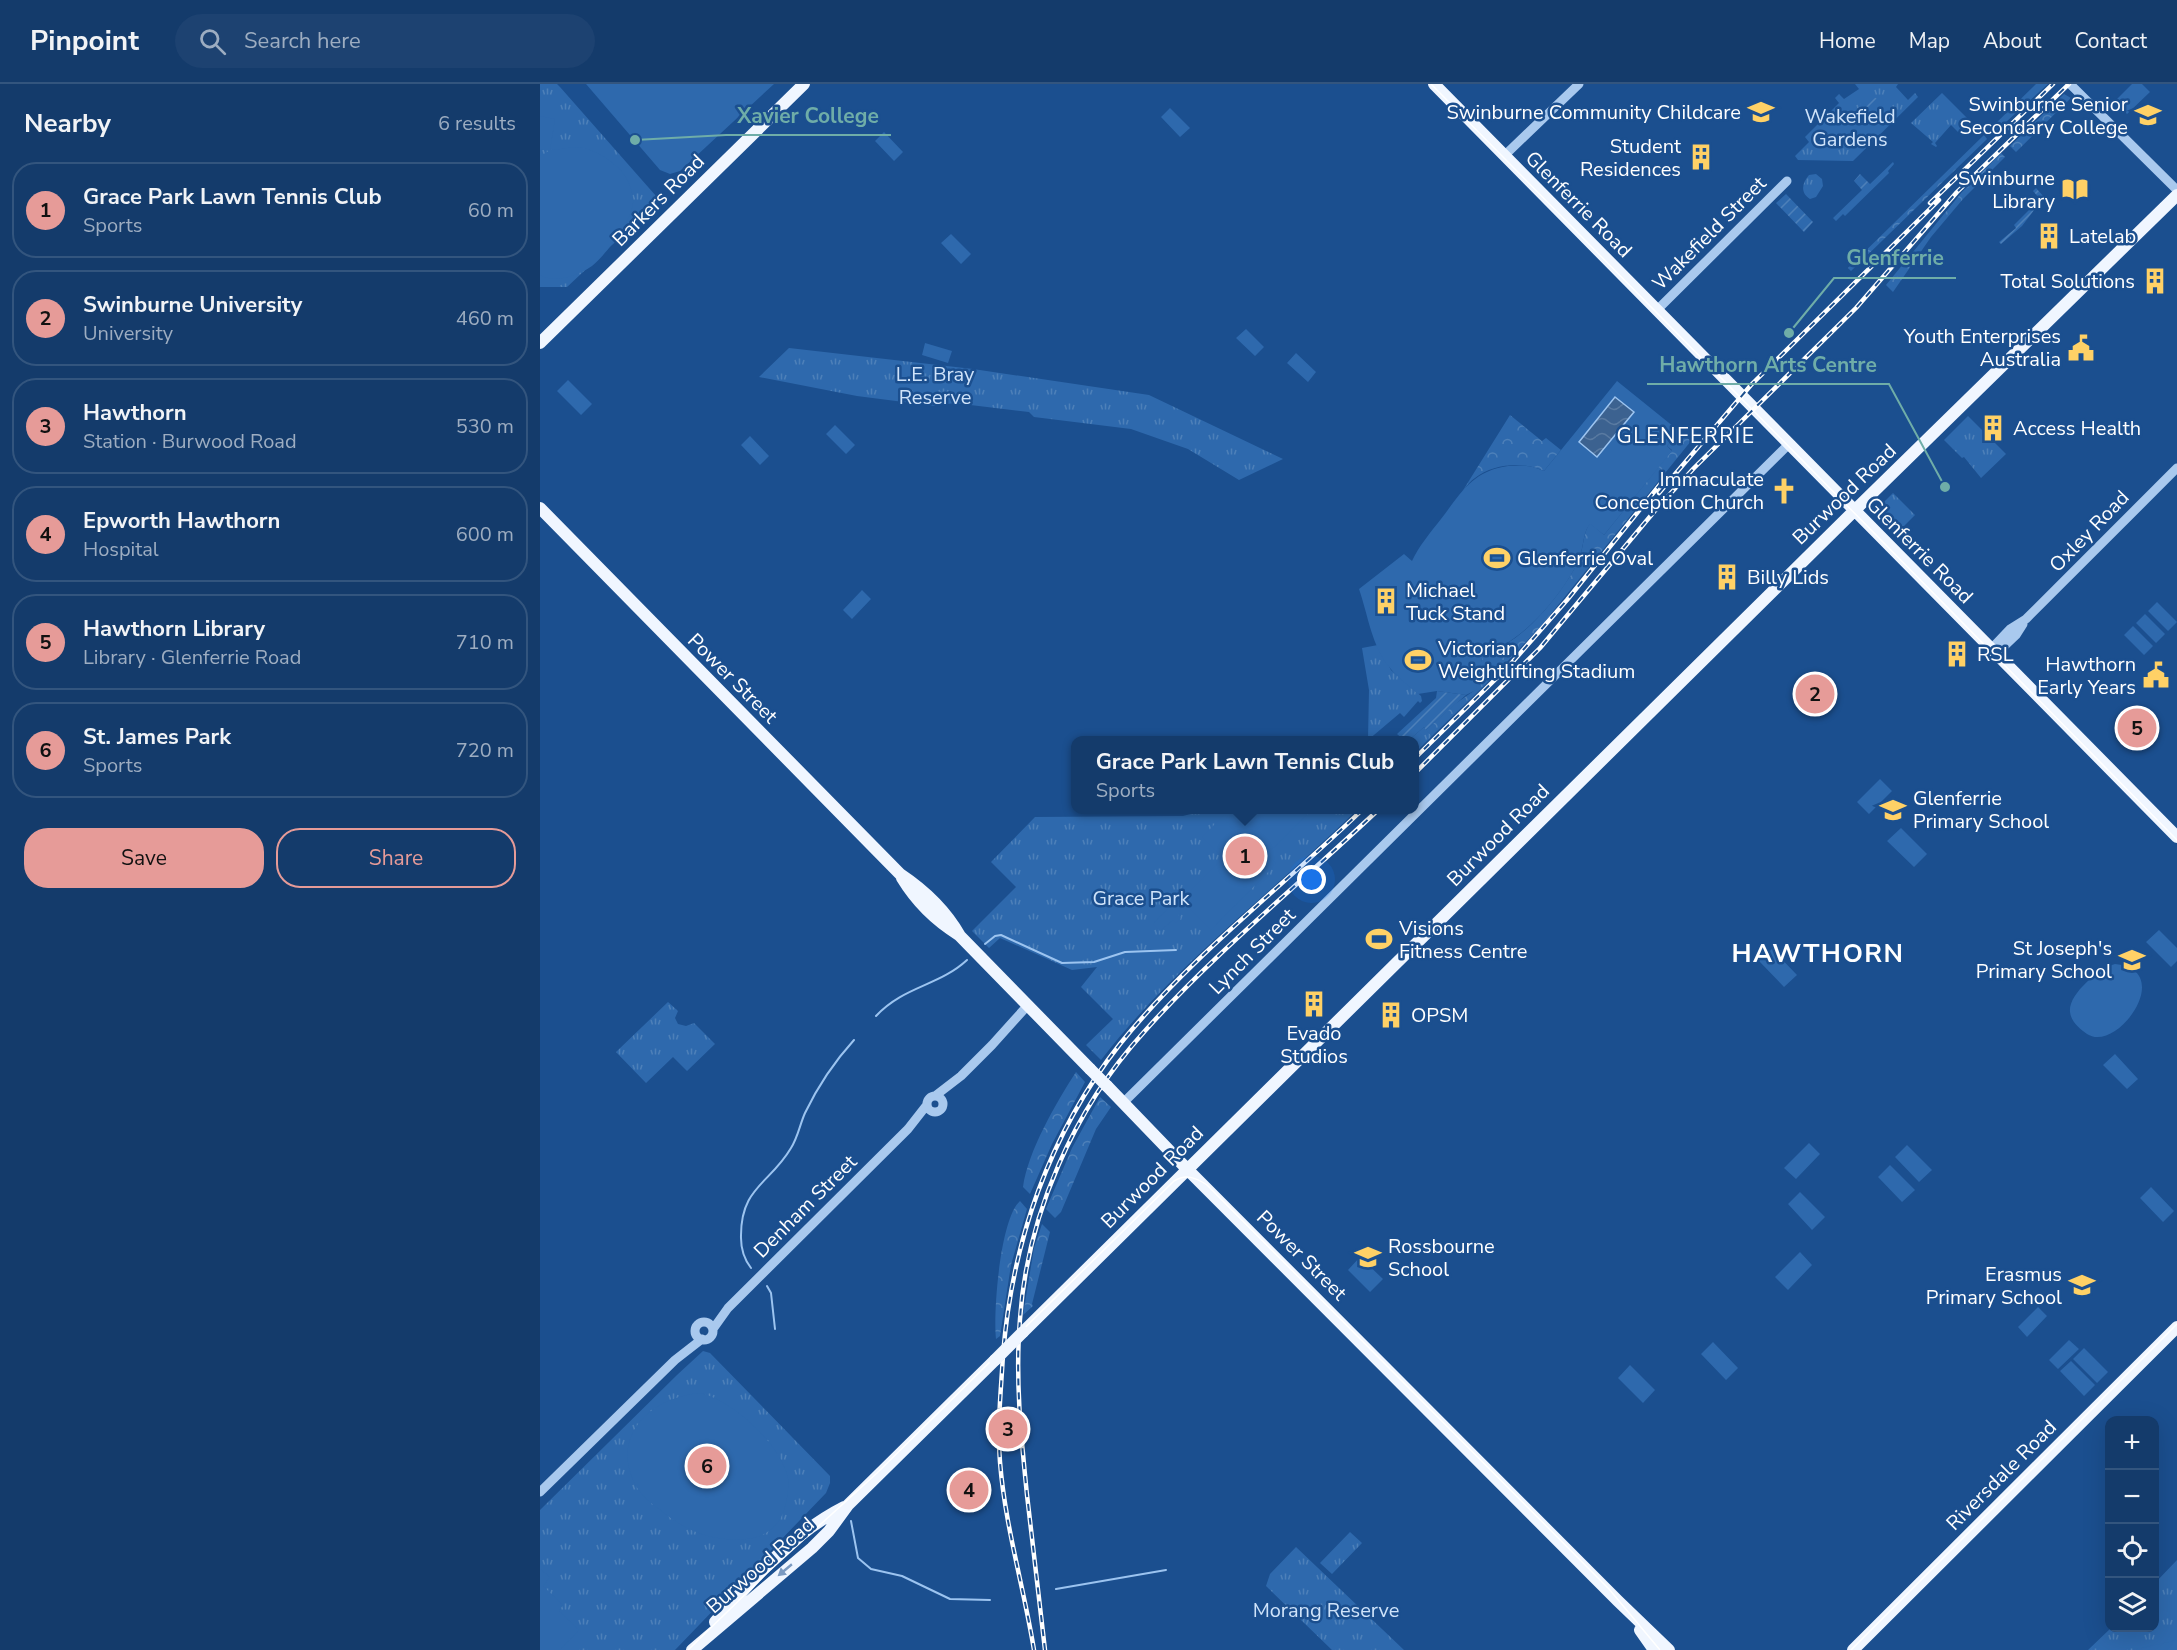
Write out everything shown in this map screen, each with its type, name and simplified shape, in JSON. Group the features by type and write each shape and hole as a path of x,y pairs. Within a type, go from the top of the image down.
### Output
{"main road":[{"name":"Barkers Road","path":"540,343 804,84"},
{"name":"Glenferrie Road","path":"1434,84 2177,837"},
{"name":"Burwood Road","path":"691,1650 812,1548 829,1531 848,1505 2177,195"},
{"name":"Power Street","path":"540,508 900,874 910,891 944,926 960,936 1187,1169 1617,1601 1669,1650"},
{"name":"Riversdale Road","path":"1853,1650 2177,1327"},
{"name":"Burwood Road","path":"691,1650 763,1568 783,1549 821,1518 848,1505"},
{"name":"Power Street","path":"1617,1601 1654,1650"}],"street":[{"path":"1504,155 1579,84"},
{"path":"2070,84 2177,190"},
{"name":"Wakefield Street","path":"1657,310 1787,181"},
{"name":"Lynch Street","path":"1419,810 1789,444"},
{"name":"Oxley Road","path":"1994,651 2010,629 2026,619 2177,468"},
{"name":"Lynch Street","path":"1123,1102 1415,814"},
{"path":"939,1099 1030,1007"},
{"path":"929,1098 939,1099 941,1110 937,1113 929,1109 929,1098"},
{"name":"Denham Street","path":"710,1326 929,1109"},
{"path":"540,1492 699,1337 709,1338 712,1334 710,1326 698,1325 699,1337"}],"green space":[{"path":"540,84 557,84 560,87 656,196 657,203 567,287 540,287"},
{"path":"586,84 774,84 680,171 670,174 660,170"},
{"name":"Wakefield Gardens","path":"1855,84 1898,84 1896,87 1908,100 1915,93 1918,97 1853,161 1798,160 1795,156 1809,142 1805,137 1839,103 1835,98 1839,94 1844,99 1859,89"},
{"path":"2036,84 2048,84 1996,131 1992,127"},
{"path":"2132,84 2142,84 2150,92 2127,114 2115,101"},
{"path":"1942,93 1979,130 1974,135 1965,126 1959,133 1951,125 1935,143 1936,147 1911,123"},
{"path":"2064,94 2071,98 2016,152 2010,146"},
{"path":"1870,96 1877,99 1880,106 1877,113 1870,116 1863,113 1860,106 1863,99"},
{"path":"1170,108 1190,128 1180,137 1161,117"},
{"path":"540,116 555,119 550,150 578,147 603,156 625,176 630,185 633,200 624,226 598,261 581,272 552,279 540,275 540,156 549,151 540,149"},
{"path":"884,132 903,152 894,161 875,141"},
{"path":"1984,135 1987,139 1851,271 1848,268"},
{"path":"2001,153 2005,157 1963,199 1931,237 1893,292 1886,285 1962,192"},
{"path":"1893,162 1889,173 1845,216 1843,214 1836,221 1833,218 1862,190 1854,181 1860,174 1870,184"},
{"path":"1816,174 1822,179 1823,186 1816,197 1810,199 1803,191 1804,185 1809,175"},
{"path":"2036,188 2044,197 2022,226 2001,244 1999,242 2016,228 2014,225 2040,199 2033,191"},
{"path":"1786,194 1813,222 1804,232 1776,203"},
{"path":"951,234 971,254 961,264 941,243"},
{"path":"1246,329 1264,347 1255,356 1236,338"},
{"path":"925,343 952,351 948,363 922,355"},
{"name":"L.E. Bray Reserve","path":"789,348 973,369 1149,395 1283,459 1239,480 1188,449 1131,429 1034,417 1029,412 954,403 935,406 857,396 759,377"},
{"path":"1296,353 1316,372 1308,382 1287,363"},
{"path":"568,380 592,404 581,415 557,391"},
{"path":"1617,381 1679,431 1667,446 1672,451 1604,535 1590,524 1578,562 1571,575 1538,617 1511,640 1483,653 1476,690 1466,695 1437,691 1418,694 1396,675 1384,660 1375,641 1359,589 1404,554 1412,561 1455,500 1476,478 1508,466 1526,466 1544,471"},
{"path":"1510,415 1542,441 1546,438 1561,450 1544,471 1518,465 1499,467 1482,473 1462,492"},
{"path":"1968,416 2006,454 1981,478 1964,457 1962,458 1944,440"},
{"path":"835,425 855,445 846,454 826,434"},
{"path":"1679,431 1691,441 1542,625 1432,736 1426,730 1455,704 1475,690 1483,653 1511,640 1538,617 1571,575 1578,562 1590,523 1604,535 1672,450 1667,446"},
{"path":"750,436 769,456 760,465 741,445"},
{"path":"1893,493 1915,515 1904,526 1892,518 1885,525 1873,513"},
{"path":"862,590 871,599 852,619 843,610"},
{"path":"2157,602 2177,622 2168,631 2148,611"},
{"path":"2145,614 2165,634 2156,643 2136,623"},
{"path":"2133,626 2153,646 2144,655 2124,635"},
{"path":"1378,645 1391,670 1421,696 1422,701 1420,703 1418,701 1404,717 1400,713 1373,736 1368,736 1369,690 1362,648"},
{"path":"1437,691 1466,695 1426,730 1424,727 1414,736 1397,734 1436,698"},
{"path":"1424,727 1432,736 1419,749 1419,736 1414,736"},
{"path":"1880,779 1892,791 1869,814 1857,802"},
{"name":"Grace Park","path":"1191,814 1353,814 1192,961 1129,1025 1101,1060 1086,1045 1113,1019 1081,987 1097,967 1072,970 1000,938 989,948 972,931 1016,887 991,862 1035,817 1183,816"},
{"path":"1225,814 1233,814 1241,821 1249,814 1308,814 1267,854 1276,864 1211,930 1181,900 1223,858 1202,837"},
{"path":"1901,828 1927,854 1914,867 1887,841"},
{"path":"1172,904 1181,913 1178,915 1181,918 1176,923 1173,920 1160,931 1153,924"},
{"path":"2159,930 2177,948 2177,961 2171,967 2146,942"},
{"path":"1772,949 1797,975 1784,987 1759,961"},
{"path":"2115,964 2133,970 2141,980 2141,994 2136,1009 2113,1032 2099,1037 2087,1034 2072,1019 2071,1005 2079,990 2086,983 2101,971"},
{"path":"668,1002 678,1011 675,1018 678,1024 686,1026 694,1023 715,1044 687,1071 673,1057 646,1083 616,1052"},
{"path":"2115,1054 2138,1079 2127,1089 2103,1065"},
{"path":"1076,1072 1085,1082 1052,1144 1030,1194 1023,1187 1031,1158 1052,1113"},
{"path":"1100,1097 1111,1107 1096,1129 1061,1212 1055,1218 1046,1209 1072,1148"},
{"path":"1809,1143 1820,1154 1796,1179 1784,1168"},
{"path":"1907,1145 1932,1170 1919,1182 1895,1157"},
{"path":"1890,1165 1915,1190 1902,1202 1878,1177"},
{"path":"2151,1187 2174,1211 2163,1222 2140,1198"},
{"path":"1800,1192 1825,1217 1812,1230 1788,1204"},
{"path":"1020,1201 1027,1209 1011,1265 1000,1336 996,1339 999,1267 1007,1226"},
{"path":"1042,1224 1050,1232 1033,1306 1023,1315 1034,1248"},
{"path":"1800,1252 1812,1265 1788,1290 1775,1277"},
{"path":"1360,1257 1383,1279 1370,1292 1348,1270"},
{"path":"2038,1307 2047,1316 2027,1337 2018,1327"},
{"path":"2069,1340 2079,1349 2058,1369 2049,1360"},
{"path":"1713,1342 1738,1368 1726,1380 1701,1354"},
{"path":"2084,1348 2108,1372 2097,1383 2073,1359"},
{"path":"703,1351 710,1353 830,1476 826,1493 675,1650 540,1650 540,1510"},
{"path":"2071,1361 2095,1385 2084,1396 2060,1371"},
{"path":"1630,1365 1655,1390 1643,1403 1618,1378"},
{"path":"700,1393 713,1397 754,1426 776,1452 784,1466 788,1479 788,1495 782,1516 775,1526 759,1536 747,1539 722,1539 689,1529 646,1499 636,1486 629,1468 628,1451 631,1436 640,1422 651,1411 666,1402"},
{"path":"1350,1532 1362,1543 1332,1574 1320,1563"},
{"name":"Morang Reserve","path":"1296,1547 1404,1650 1332,1650 1266,1586 1270,1574"},
{"path":"2177,1560 2177,1650 2088,1650 2107,1632 2159,1632 2159,1579"},
{"path":"540,1569 550,1577 543,1586 563,1605 559,1611 579,1630 560,1650 540,1650"},
{"path":"2177,1640 2177,1650 2133,1650"}],"water":[{"path":"1615,397 1634,412 1597,457 1579,442"}],"waterway":[{"path":"985,944 995,936 1001,935 1062,963 1094,962 1125,952 1176,950"},
{"path":"876,1016 898,998 945,976 967,960"},
{"path":"751,1268 742,1250 741,1242 745,1207 758,1187 791,1148 815,1093 854,1040"},
{"path":"767,1286 771,1293 775,1329"},
{"path":"851,1521 858,1558 871,1569 902,1576 950,1599 990,1600"},
{"path":"1056,1589 1166,1570"}],"tram line":[{"path":"1431,84 2177,840"},
{"path":"688,1650 767,1573 877,1473 1174,1181 1187,1177 1207,1185 1609,1589 1660,1650"},
{"path":"1851,1650 2177,1324"}],"railway":[{"path":"1930,203 2053,84"},
{"path":"1419,769 1540,648 1658,507 1694,468 1856,308 1957,192 2069,84"},
{"path":"1659,493 1751,385 1939,200"},
{"path":"1419,754 1509,666 1567,600 1662,482"},
{"path":"1034,1650 1002,1486 999,1435 1003,1355 1008,1313 1015,1271 1038,1191 1073,1115 1120,1044 1147,1012 1206,952 1358,814"},
{"path":"1045,1650 1019,1407 1019,1341 1024,1280 1032,1241 1058,1165 1096,1095 1144,1032 1229,946 1374,814"}],"place":[{"name":"Swinburne Community Childcare","path":"1761,112"},
{"name":"Swinburne Senior Secondary College","path":"2148,115"},
{"name":"Xavier College","path":"635,140"},
{"name":"Student Residences","path":"1701,157"},
{"name":"Swinburne Library","path":"2075,189"},
{"name":"Latelab","path":"2049,236"},
{"name":"Total Solutions","path":"2155,281"},
{"name":"Glenferrie","path":"1789,333"},
{"name":"Youth Enterprises Australia","path":"2081,348"},
{"name":"Access Health","path":"1993,428"},
{"name":"Hawthorn Arts Centre","path":"1945,487"},
{"name":"Immaculate Conception Church","path":"1784,491"},
{"name":"Glenferrie Oval","path":"1497,558"},
{"name":"Billy Lids","path":"1727,577"},
{"name":"Michael Tuck Stand","path":"1386,601"},
{"name":"RSL","path":"1957,654"},
{"name":"Victorian Weightlifting Stadium","path":"1418,660"},
{"name":"Hawthorn Early Years","path":"2156,675"},
{"name":"Swinburne University","path":"1815,694"},
{"name":"Hawthorn Library","path":"2137,728"},
{"name":"Glenferrie Primary School","path":"1893,810"},
{"name":"Grace Park Lawn Tennis Club","path":"1245,856"},
{"name":"Visions Fitness Centre","path":"1379,939"},
{"name":"St Joseph's Primary School","path":"2132,960"},
{"name":"Evado Studios","path":"1314,1004"},
{"name":"OPSM","path":"1391,1015"},
{"name":"Rossbourne School","path":"1368,1257"},
{"name":"Erasmus Primary School","path":"2082,1285"},
{"name":"Hawthorn","path":"1008,1429"},
{"name":"St. James Park","path":"707,1466"},
{"name":"Epworth Hawthorn","path":"969,1490"}],"district":[{"name":"GLENFERRIE","path":"1686,436"},
{"name":"HAWTHORN","path":"1818,953"}]}
